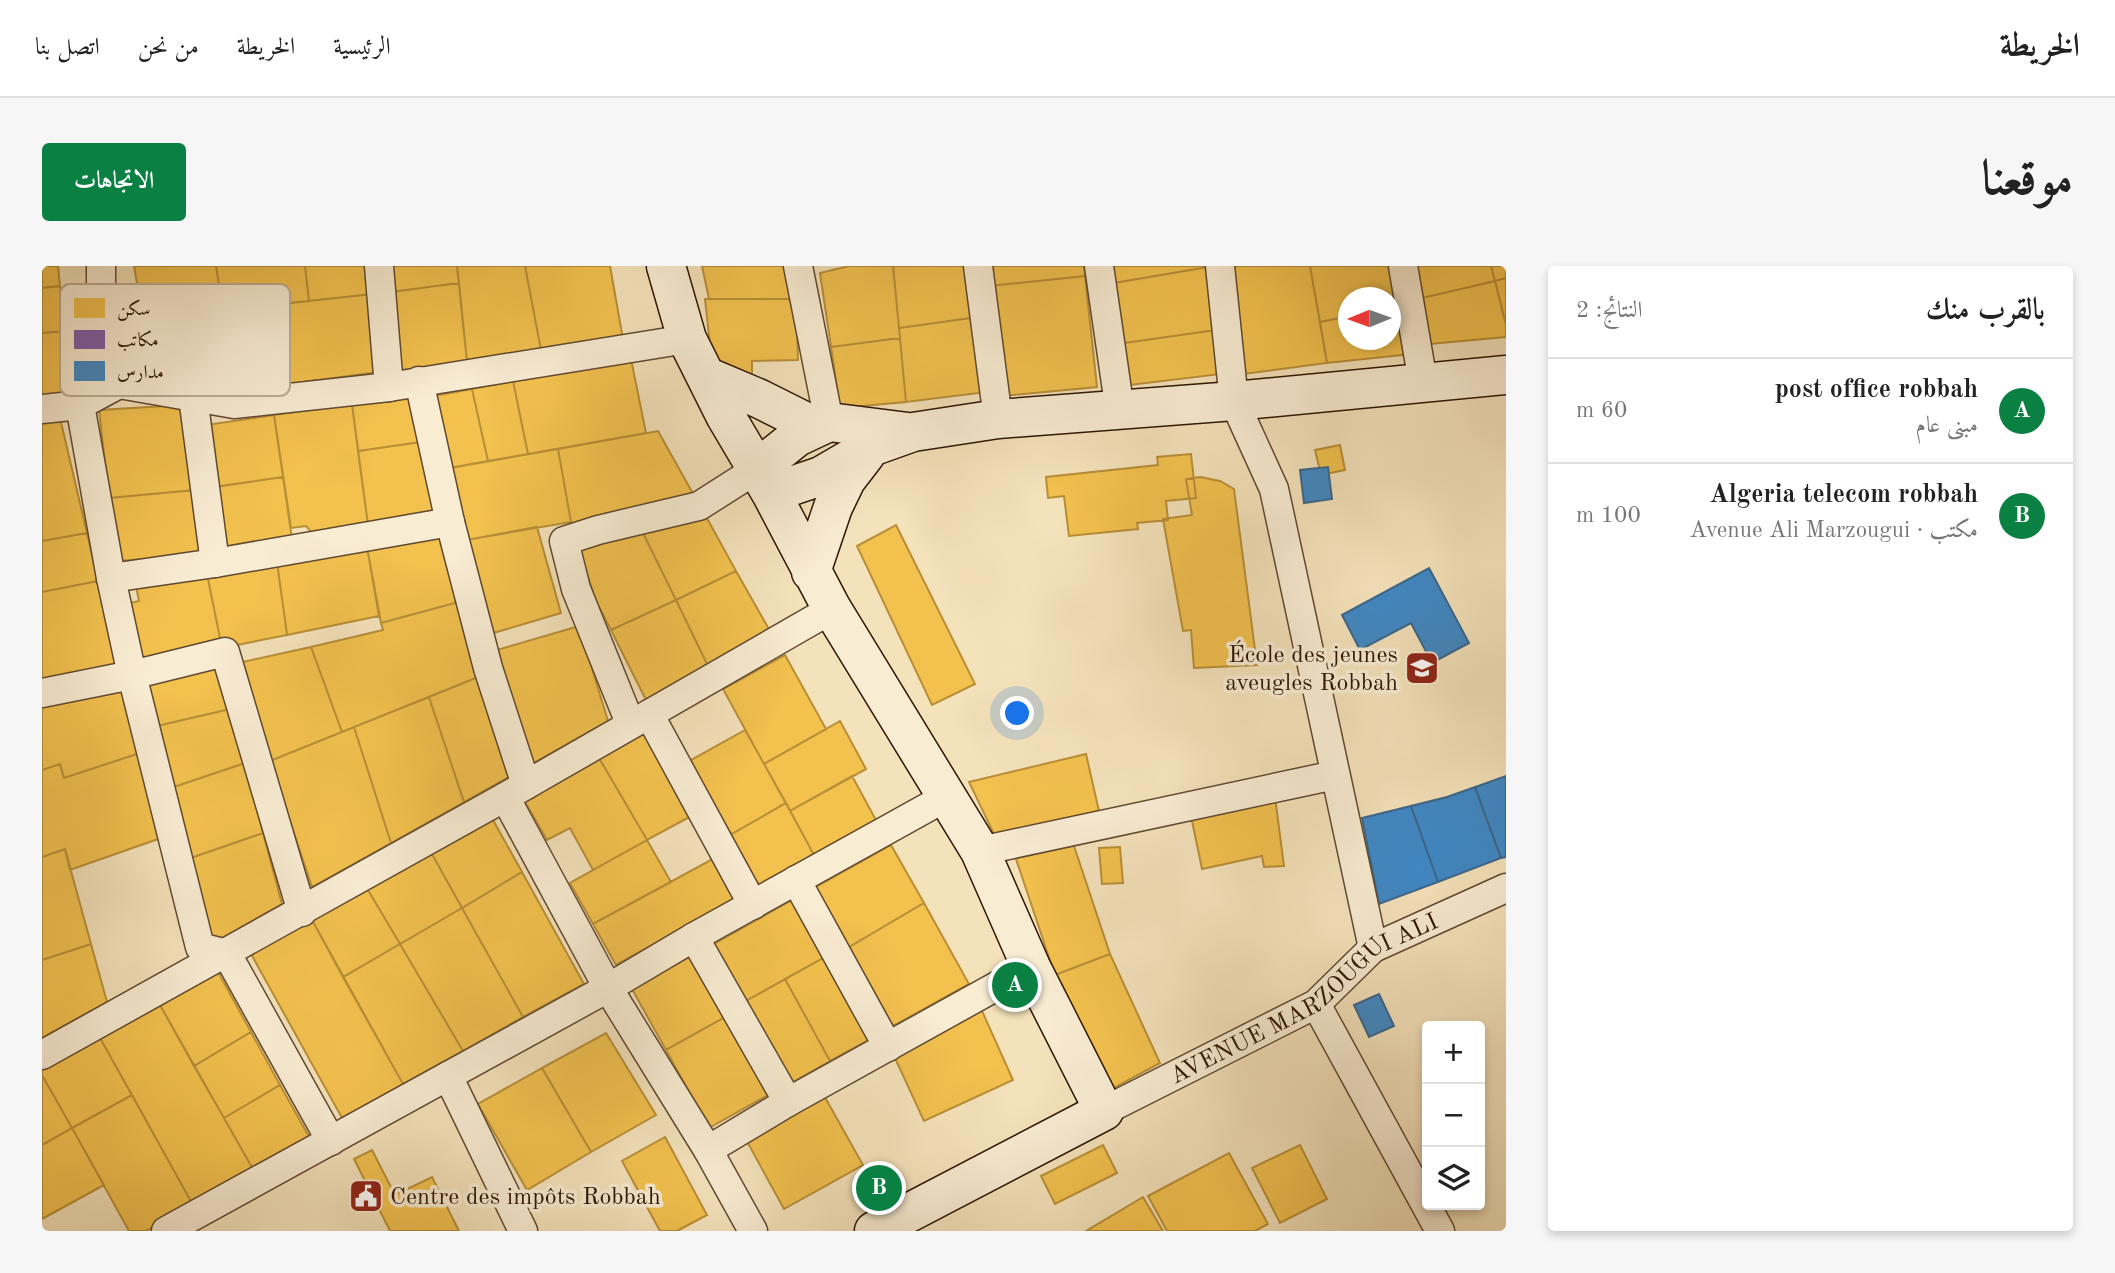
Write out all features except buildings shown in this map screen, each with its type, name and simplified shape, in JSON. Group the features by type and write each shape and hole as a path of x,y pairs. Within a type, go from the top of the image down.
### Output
{"main road":[{"path":"666,266 687,339 708,377 755,482 981,851 1031,967 1104,1111 896,1226"},
{"path":"755,482 821,476 871,447 913,432 998,419 1120,411 1506,375"},
{"path":"708,377 822,425 913,432"},
{"path":"755,482 785,445 822,425"},
{"path":"811,572 833,507 846,480 871,447"}],"street":[{"path":"101,266 101,284"},
{"path":"379,266 389,387"},
{"path":"798,266 822,425"},
{"path":"978,266 998,419"},
{"path":"1099,266 1120,411"},
{"path":"1220,266 1234,401 1274,489 1373,948"},
{"path":"1403,266 1423,382"},
{"path":"187,396 234,404 389,387 687,339"},
{"path":"419,381 515,791 608,988 708,1150 753,1231"},
{"path":"42,409 80,405 97,396"},
{"path":"193,397 215,563"},
{"path":"80,405 111,578 132,675 200,947 227,954 331,1141"},
{"path":"753,905 639,719 576,589 565,541 598,530 699,506 755,482"},
{"path":"111,578 215,563 450,522"},
{"path":"42,1055 302,912 832,608"},
{"path":"42,693 132,675 225,652 302,912"},
{"path":"981,851 1335,775"},
{"path":"166,1231 608,988 694,937 948,796"},
{"path":"796,880 888,1047"},
{"name":"AVENUE MARZOUGUI ALI","path":"1104,1111 1316,1004 1373,948 1506,888"},
{"path":"694,937 788,1102"},
{"path":"708,1150 788,1102 1031,967"},
{"path":"1316,1004 1440,1231"},
{"path":"448,1076 523,1231"}],"place":[{"name":"École des jeunes aveugles Robbah","path":"1422,668"},
{"name":"post office robbah","path":"1015,985"},
{"name":"Algeria telecom robbah","path":"879,1188"},
{"name":"Centre des impôts Robbah","path":"366,1196"}]}
